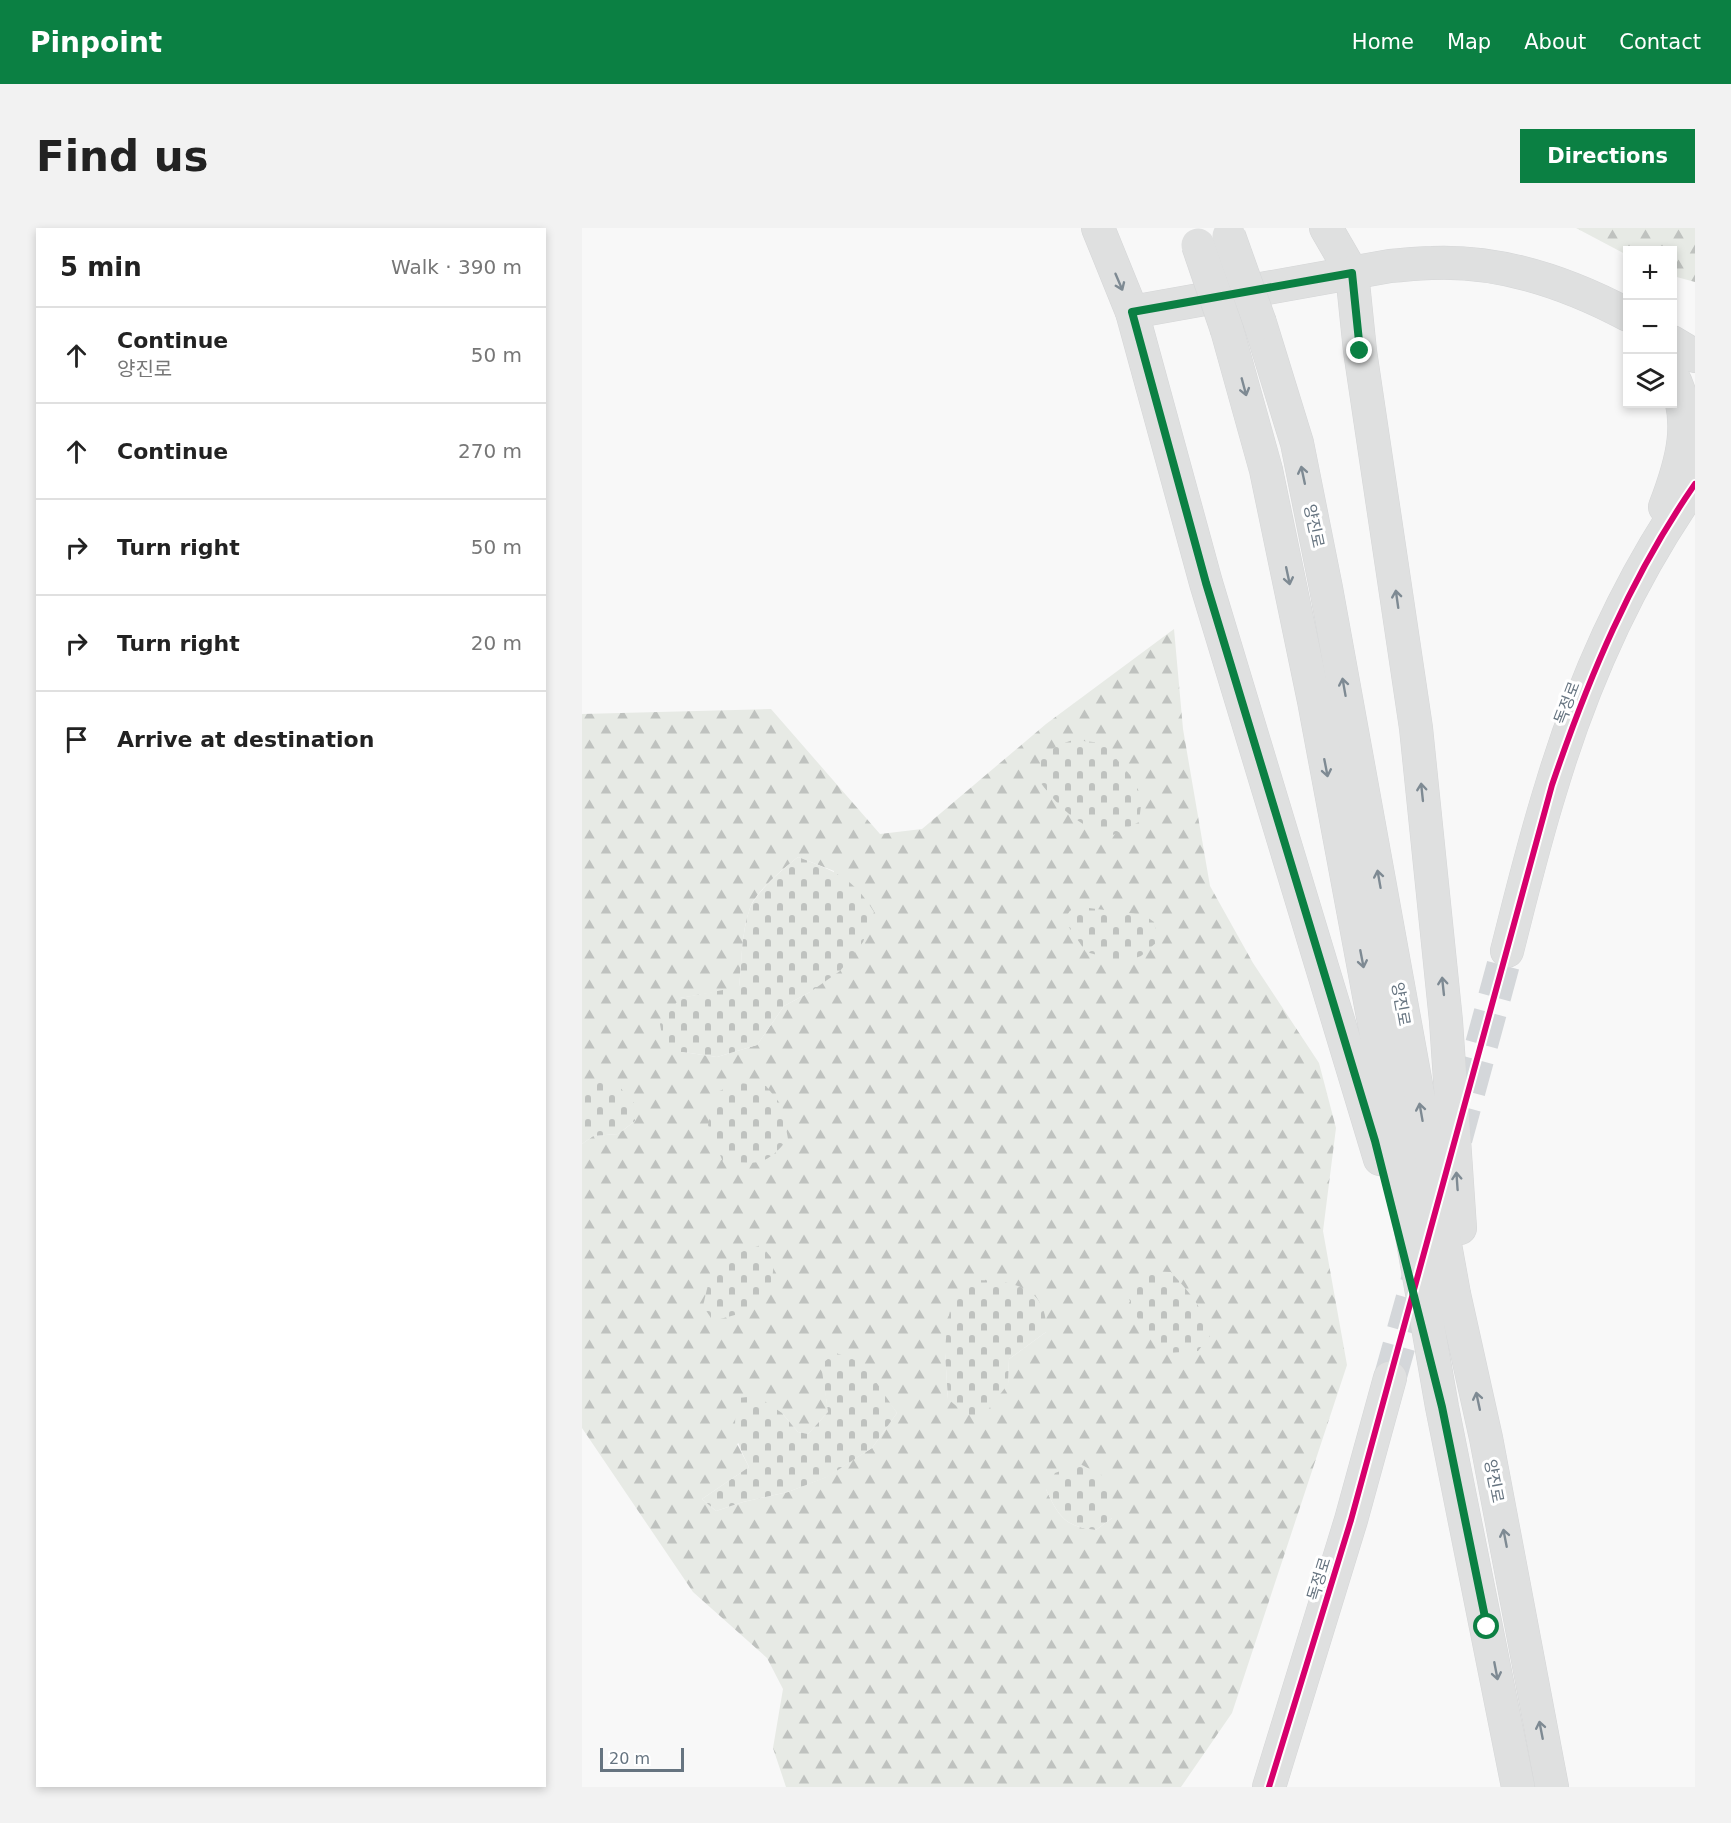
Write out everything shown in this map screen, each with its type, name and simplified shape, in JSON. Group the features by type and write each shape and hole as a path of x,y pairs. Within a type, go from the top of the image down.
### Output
{"main road":[{"path":"1098,228 1132,312 1206,583 1375,1141 1442,1407"},
{"path":"1326,228 1352,273 1360,351 1416,728 1446,1020 1470,1365"},
{"name":"양진로","path":"1228,232 1260,323 1297,443 1326,588 1454,1294 1486,1438 1552,1787"},
{"name":"양진로","path":"1195,236 1227,330 1266,470 1314,701 1380,1053 1442,1407 1518,1787"},
{"path":"1132,312 1390,266 1433,262 1512,270 1554,282 1597,299 1623,313"},
{"path":"1677,329 1695,334"},
{"path":"1677,345 1695,356"},
{"path":"1641,570 1687,444 1688,421 1685,400 1677,385"},
{"name":"독정로","path":"1507,951 1551,785 1595,669 1641,570 1673,515 1695,484"},
{"name":"독정로","path":"1269,1787 1351,1520 1390,1378"}],"green space":[{"path":"1576,228 1695,228 1695,282 1677,277 1677,246 1623,246 1623,253"},
{"path":"1174,629 1183,729 1210,886 1253,963 1319,1063 1336,1128 1323,1231 1347,1365 1232,1713 1181,1787 786,1787 773,1748 783,1689 767,1658 693,1592 582,1428 582,1144 593,1136 618,1134 635,1121 582,1082 582,714 771,709 880,834 922,829 1046,724","holes":["798,857 834,871 810,992 784,1006 757,1045 717,1057 665,1052 680,998 739,988 743,937 750,908 764,888","1046,1332 1009,1359 1008,1384 948,1399 945,1353","822,1364 886,1398 897,1413 872,1448 826,1477 788,1492 743,1502 716,1511 702,1499 749,1467 737,1444 782,1413 798,1432 808,1434 828,1412","1046,1489 1112,1518 1096,1530 1077,1526 1059,1513"]},
{"path":"1073,740 1103,743 1130,775 1142,797 1139,822 1109,837 1078,821 1048,792 1040,782 1041,757 1058,745"},
{"path":"798,857 842,877 851,883 866,900 874,912 863,942 840,971 810,992 784,1006 757,1045 717,1057 665,1052 660,1024 680,998 739,987 743,937 750,908 764,888"},
{"path":"1073,906 1144,915 1154,922 1158,941 1141,956 1124,962 1086,952 1064,920"},
{"path":"614,1081 635,1104 635,1121 618,1134 593,1136 582,1144 582,1082"},
{"path":"740,1083 766,1086 782,1106 788,1139 773,1155 760,1162 723,1162 708,1125 714,1093"},
{"path":"761,1245 774,1261 772,1281 742,1313 713,1321 703,1306 711,1272 735,1254"},
{"path":"1143,1271 1171,1272 1195,1301 1210,1336 1198,1351 1167,1353 1144,1332 1129,1299 1132,1278"},
{"path":"969,1280 997,1281 1023,1288 1033,1294 1041,1304 1045,1316 1046,1332 1009,1359 1008,1384 984,1415 967,1415 948,1399 945,1353 947,1324 954,1294"},
{"path":"836,1353 855,1360 872,1376 897,1413 872,1448 827,1477 788,1492 743,1502 716,1511 702,1499 749,1467 736,1434 735,1418 738,1398 757,1396 782,1413 798,1432 808,1434 828,1412 821,1364"},
{"path":"1080,1464 1105,1477 1112,1498 1112,1518 1096,1530 1070,1523 1059,1513 1046,1489 1055,1473"}],"tunnel":[{"path":"1456,1139 1507,951"},
{"path":"1390,1378 1421,1267"}],"cycle path":[{"path":"1269,1787 1351,1520 1552,785 1596,667 1613,629 1651,555 1695,484"}],"route":[{"path":"1360,351 1352,273 1132,312 1206,583 1375,1141 1442,1407 1487,1627"}]}
